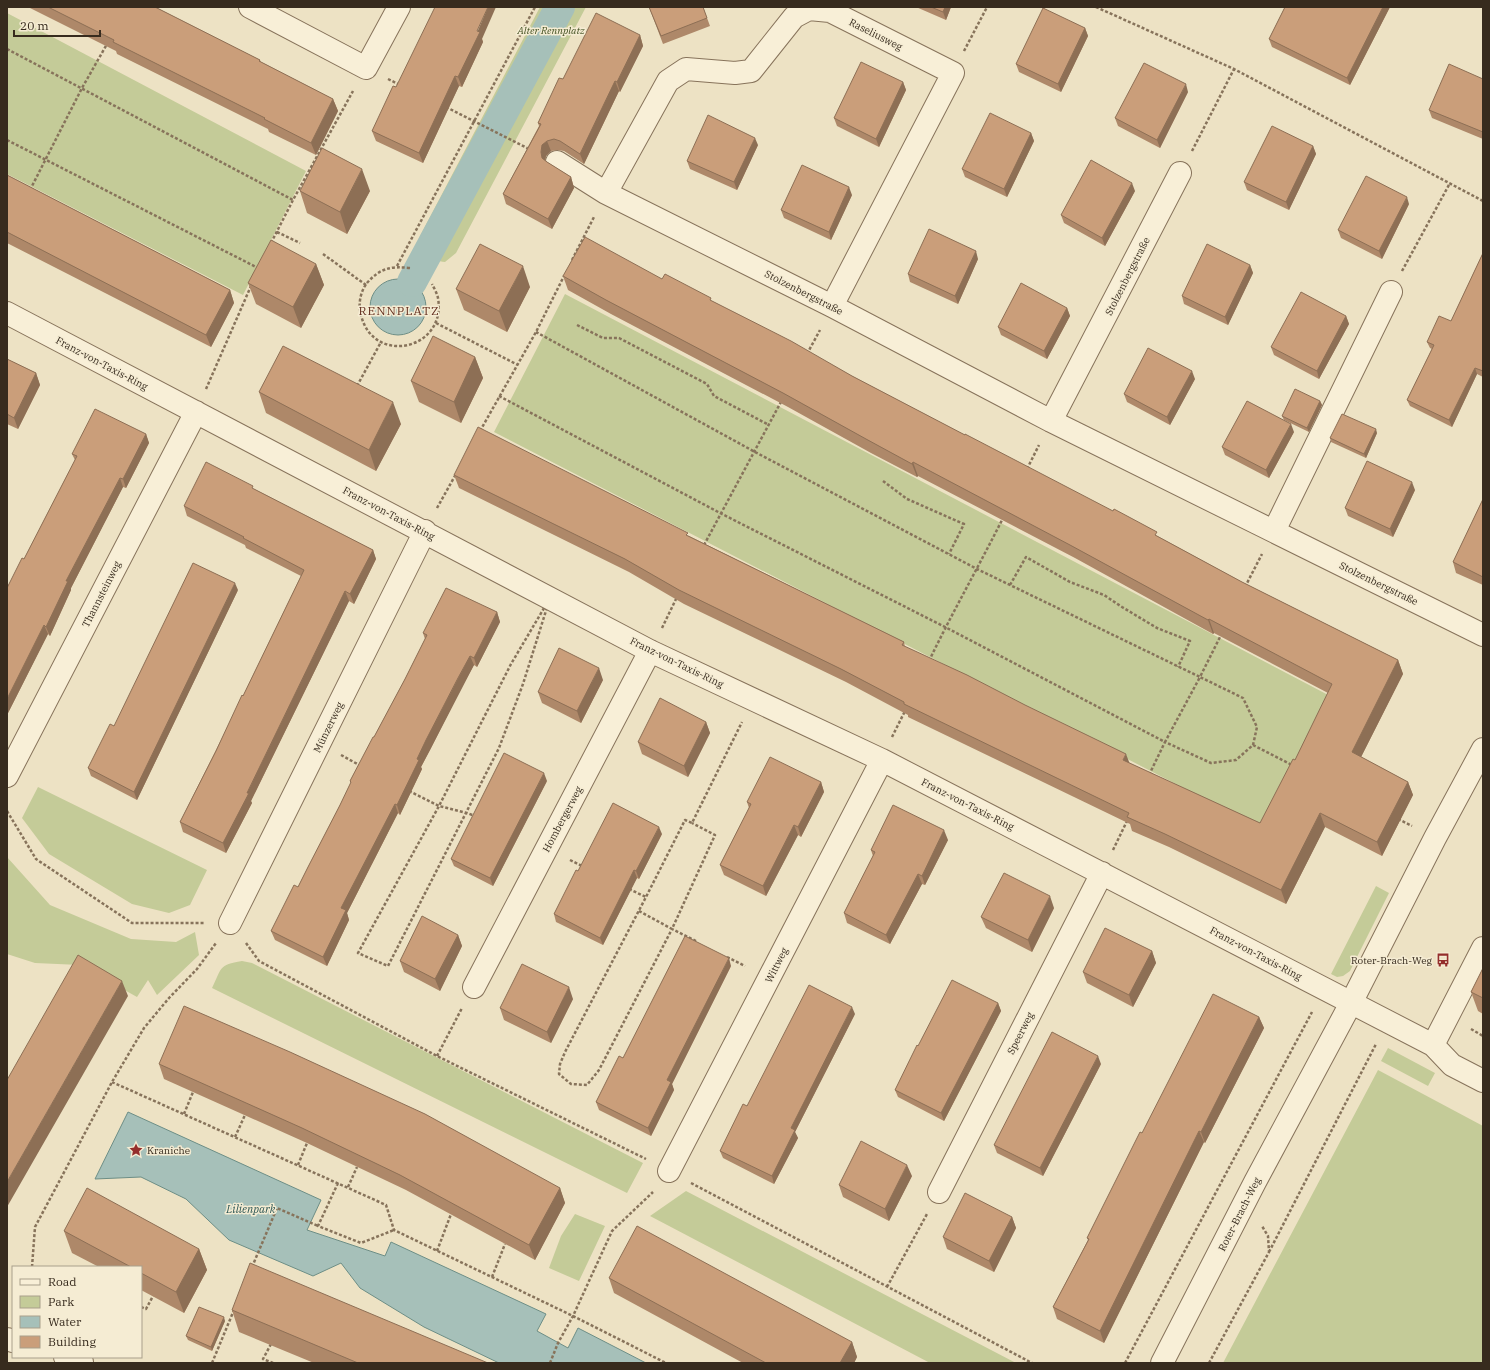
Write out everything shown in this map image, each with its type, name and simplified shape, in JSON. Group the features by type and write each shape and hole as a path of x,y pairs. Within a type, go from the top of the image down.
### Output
{"street":[{"path":"250,7 366,68 399,7"},
{"name":"Raseliusweg","path":"606,193 668,81 686,69 735,73 751,71 794,17 809,9 830,11 953,73"},
{"path":"832,306 953,73"},
{"name":"Stolzenbergstraße","path":"557,162 606,193 832,306 1051,421 1483,635"},
{"name":"Stolzenbergstraße","path":"1051,421 1180,173"},
{"path":"1274,531 1390,292"},
{"name":"Franz-von-Taxis-Ring","path":"7,313 425,531 650,651 882,760 1324,989 1352,1002"},
{"name":"Thannsteinweg","path":"7,776 196,412"},
{"name":"Münzerweg","path":"230,923 425,531"},
{"name":"Hombergerweg","path":"474,987 650,651"},
{"name":"Roter-Brach-Weg","path":"1162,1363 1255,1182 1352,1002 1435,838 1483,748"},
{"name":"Wittweg","path":"669,1171 882,760"},
{"name":"Speerweg","path":"938,1192 1102,873"},
{"path":"1433,1044 1483,948"},
{"path":"1352,1002 1433,1044 1452,1065 1483,1081"}],"path":[{"path":"397,266 535,7"},
{"path":"953,73 987,7"},
{"path":"1096,7 1234,69 1483,201"},
{"path":"28,193 82,88 109,41"},
{"path":"7,49 293,200"},
{"path":"271,244 293,200 366,68 406,88"},
{"path":"1180,173 1234,69"},
{"path":"440,105 514,142"},
{"path":"7,140 258,268"},
{"path":"1390,292 1450,183"},
{"path":"571,262 606,193"},
{"path":"277,232 300,243"},
{"path":"322,254 366,285"},
{"path":"255,275 262,262"},
{"path":"410,268 397,266 381,271 366,285 360,298 360,310 363,323 370,334 381,342 393,346 406,346 418,342 428,334 436,323 439,310 438,296 432,284"},
{"path":"477,436 536,332 568,269"},
{"path":"196,412 252,282"},
{"path":"806,355 832,306"},
{"path":"436,323 518,365"},
{"path":"577,325 603,338 619,338 707,384 714,396 769,425"},
{"path":"499,396 722,514 945,627 1165,742 1211,763 1236,760 1254,745 1256,727 1243,698 977,569 756,452 536,332"},
{"path":"355,390 381,342"},
{"path":"704,546 756,452 784,397"},
{"path":"1027,470 1051,421"},
{"path":"425,531 458,470"},
{"path":"883,481 907,499 964,524 949,554"},
{"path":"929,662 945,627 1006,512"},
{"path":"1242,593 1274,531"},
{"path":"1010,584 1026,557 1070,582 1104,595 1158,628 1190,641 1178,667"},
{"path":"650,651 678,596"},
{"path":"550,598 523,684 499,748 388,966 358,953 439,806 511,664 550,598"},
{"path":"1149,777 1165,742 1200,677 1224,628"},
{"path":"692,823 753,699"},
{"path":"882,760 905,711"},
{"path":"1254,745 1295,766"},
{"path":"409,790 439,806 467,813"},
{"path":"7,811 36,858 132,923 230,923"},
{"path":"1393,817 1435,838"},
{"path":"1102,873 1129,818"},
{"path":"684,820 715,835 672,930 599,1070 587,1085 571,1084 559,1074 560,1064 638,911 684,820"},
{"path":"638,911 672,930 696,941"},
{"path":"230,923 259,961 436,1056 669,1171 1026,1362 1032,1363"},
{"path":"32,1266 35,1227 112,1082 144,1028 169,998 197,969 230,923"},
{"path":"436,1056 474,987"},
{"path":"1126,1363 1324,989"},
{"path":"1209,1363 1269,1252 1388,1021"},
{"path":"112,1082 386,1205 394,1230"},
{"path":"184,1114 193,1092"},
{"path":"235,1137 245,1115"},
{"path":"298,1165 307,1143"},
{"path":"348,1187 357,1166"},
{"path":"550,1363 558,1343 573,1316 612,1231 650,1196 669,1171"},
{"path":"318,1226 338,1183"},
{"path":"887,1287 938,1192"},
{"path":"249,1273 277,1208 361,1243 394,1230 573,1316 666,1363"},
{"path":"437,1250 451,1214"},
{"path":"1260,1221 1268,1236 1269,1252"},
{"path":"492,1277 505,1244"},
{"path":"142,1307 146,1309 153,1296"},
{"path":"212,1363 235,1308"},
{"path":"271,1344 264,1359 273,1363"}],"green space":[{"name":"Alter Rennplatz","path":"540,7 586,7 456,253 445,262 441,262 426,255 418,247 420,236"},
{"path":"7,13 306,171 243,295 7,174"},
{"path":"565,294 1332,697 1263,829 494,432"},
{"path":"38,787 207,870 190,905 169,913 132,904 49,854 22,818"},
{"path":"7,857 50,905 131,939 176,942 195,932 199,955 157,995 148,980 137,997 80,965 35,963 7,954"},
{"path":"1376,886 1389,893 1350,971 1343,976 1337,977 1331,974"},
{"path":"242,961 252,963 643,1163 627,1193 212,988 222,968 229,964"},
{"path":"1388,1048 1435,1073 1428,1086 1381,1061"},
{"path":"1378,1070 1483,1126 1483,1363 1223,1363"},
{"path":"686,1191 1016,1363 930,1363 650,1216"},
{"path":"575,1214 605,1226 579,1281 549,1268 561,1236"}],"water":[{"path":"392,279 404,279 414,283 422,291 426,301 426,313 422,323 414,331 404,335 392,335 382,331 374,323 370,313 370,301 374,291 382,283"},
{"name":"Lilienpark","path":"128,1112 321,1200 307,1230 385,1256 391,1242 546,1314 537,1331 568,1348 578,1328 646,1363 499,1363 424,1327 360,1288 341,1263 313,1276 229,1240 186,1199 141,1177 95,1179"}],"building":[{"path":"48,7 155,7 333,99 311,143 264,119 265,118 113,42 114,40"},
{"path":"435,7 488,7 477,31 480,32 458,77 455,76 419,153 372,131 393,86 396,87"},
{"path":"649,7 703,7 707,18 661,36"},
{"path":"931,7 945,7 943,12"},
{"path":"1285,7 1383,7 1347,78 1269,39"},
{"path":"1043,8 1085,28 1058,84 1016,64"},
{"path":"596,13 640,35 617,82 615,81 580,154 560,141 554,139 547,141 542,145 542,158 571,177 548,219 503,194 541,124 538,123 559,78 563,79"},
{"path":"861,62 903,82 876,139 834,118"},
{"path":"1144,63 1186,84 1157,140 1115,118"},
{"path":"1449,64 1483,79 1483,132 1429,110"},
{"path":"990,113 1031,133 1004,189 962,169"},
{"path":"708,115 755,138 734,182 687,161"},
{"path":"1272,126 1313,146 1286,202 1244,182"},
{"path":"322,148 362,169 340,212 300,191"},
{"path":"1091,160 1132,183 1102,238 1061,215"},
{"path":"802,165 849,187 829,232 781,210"},
{"path":"7,175 230,290 206,335 7,232"},
{"path":"1366,176 1407,197 1379,251 1338,230"},
{"path":"929,229 976,251 955,296 908,274"},
{"path":"585,237 662,279 665,274 711,298 710,300 791,341 852,376 1113,511 1114,509 1157,532 1155,535 1242,582 1398,660 1352,752 1408,782 1377,842 1320,813 1281,890 1127,817 1129,813 904,704 904,702 841,669 679,590 625,559 454,475 478,427 688,533 686,535 904,642 902,645 967,675 1126,754 1123,760 1260,823 1293,759 1295,760 1332,684 1209,619 1208,620 913,462 912,464 783,393 563,276"},
{"path":"271,240 316,264 293,307 248,283"},
{"path":"480,244 523,266 499,311 456,289"},
{"path":"1207,244 1250,265 1225,317 1182,296"},
{"path":"1483,253 1483,371 1475,368 1449,420 1407,400 1434,345 1427,342 1439,316 1451,321"},
{"path":"1021,283 1067,308 1044,351 998,327"},
{"path":"1301,292 1346,316 1317,371 1271,347"},
{"path":"433,336 475,357 454,402 411,381"},
{"path":"283,346 393,402 369,450 259,392"},
{"path":"1148,348 1192,371 1167,417 1124,394"},
{"path":"7,359 36,373 14,418 7,414"},
{"path":"1295,389 1320,401 1307,428 1282,416"},
{"path":"1247,401 1291,424 1266,470 1222,447"},
{"path":"95,409 146,434 123,479 120,478 66,581 68,581 46,627 44,625 7,699 7,588 22,558 24,559 77,456 72,454"},
{"path":"1342,414 1376,429 1364,454 1330,438"},
{"path":"1367,461 1412,482 1390,529 1345,508"},
{"path":"206,462 253,486 252,488 373,550 350,594 345,591 247,793 249,793 223,843 180,822 304,570 184,506"},
{"path":"1483,499 1483,577 1453,562"},
{"path":"193,563 235,583 134,792 88,768 110,724 114,726"},
{"path":"446,588 497,612 474,658 470,656 458,678 426,740 417,759 419,760 397,805 395,804 341,908 346,910 323,957 271,931 294,885 298,887 340,805 351,782 350,781 405,679 427,635 423,633"},
{"path":"559,648 599,668 577,711 538,692"},
{"path":"660,698 706,722 684,766 638,742"},
{"path":"504,753 544,773 490,878 451,859"},
{"path":"770,757 821,782 798,827 794,825 763,886 720,865 751,804 747,802"},
{"path":"613,803 659,827 636,871 634,870 600,938 554,914 576,870 578,871"},
{"path":"893,805 944,830 922,876 918,874 886,935 844,913 875,852 871,850"},
{"path":"1004,873 1050,896 1028,940 981,917"},
{"path":"422,916 458,935 435,979 400,961"},
{"path":"1105,928 1152,951 1129,995 1083,972"},
{"path":"685,936 729,958 667,1080 671,1082 648,1128 596,1102 619,1056 623,1058"},
{"path":"78,955 122,981 7,1182 7,1080"},
{"path":"522,964 569,987 547,1032 500,1008"},
{"path":"1483,968 1483,998 1471,992"},
{"path":"952,980 998,1003 941,1113 895,1090"},
{"path":"809,985 852,1007 791,1128 795,1130 772,1176 720,1151 743,1104 747,1106"},
{"path":"1213,994 1259,1017 1201,1132 1199,1131 1100,1331 1053,1307 1089,1239 1087,1238 1140,1132 1142,1133"},
{"path":"184,1006 290,1052 425,1114 560,1188 529,1245 400,1175 302,1128 159,1064"},
{"path":"1052,1032 1098,1056 1040,1168 994,1145"},
{"path":"861,1141 907,1165 885,1209 839,1185"},
{"path":"87,1188 199,1249 176,1292 142,1274 142,1266 129,1266 64,1231"},
{"path":"965,1193 1012,1217 989,1261 943,1237"},
{"path":"637,1226 852,1342 840,1363 766,1363 609,1278"},
{"path":"250,1263 488,1363 358,1363 232,1310"},
{"path":"199,1307 224,1317 211,1347 186,1336"}],"waterway":[{"path":"412,282 560,7"}],"place":[{"name":"Roter-Brach-Weg","path":"1443,960"},
{"name":"Kraniche","path":"136,1150"}],"district":[{"name":"RENNPLATZ","path":"399,311"}]}
